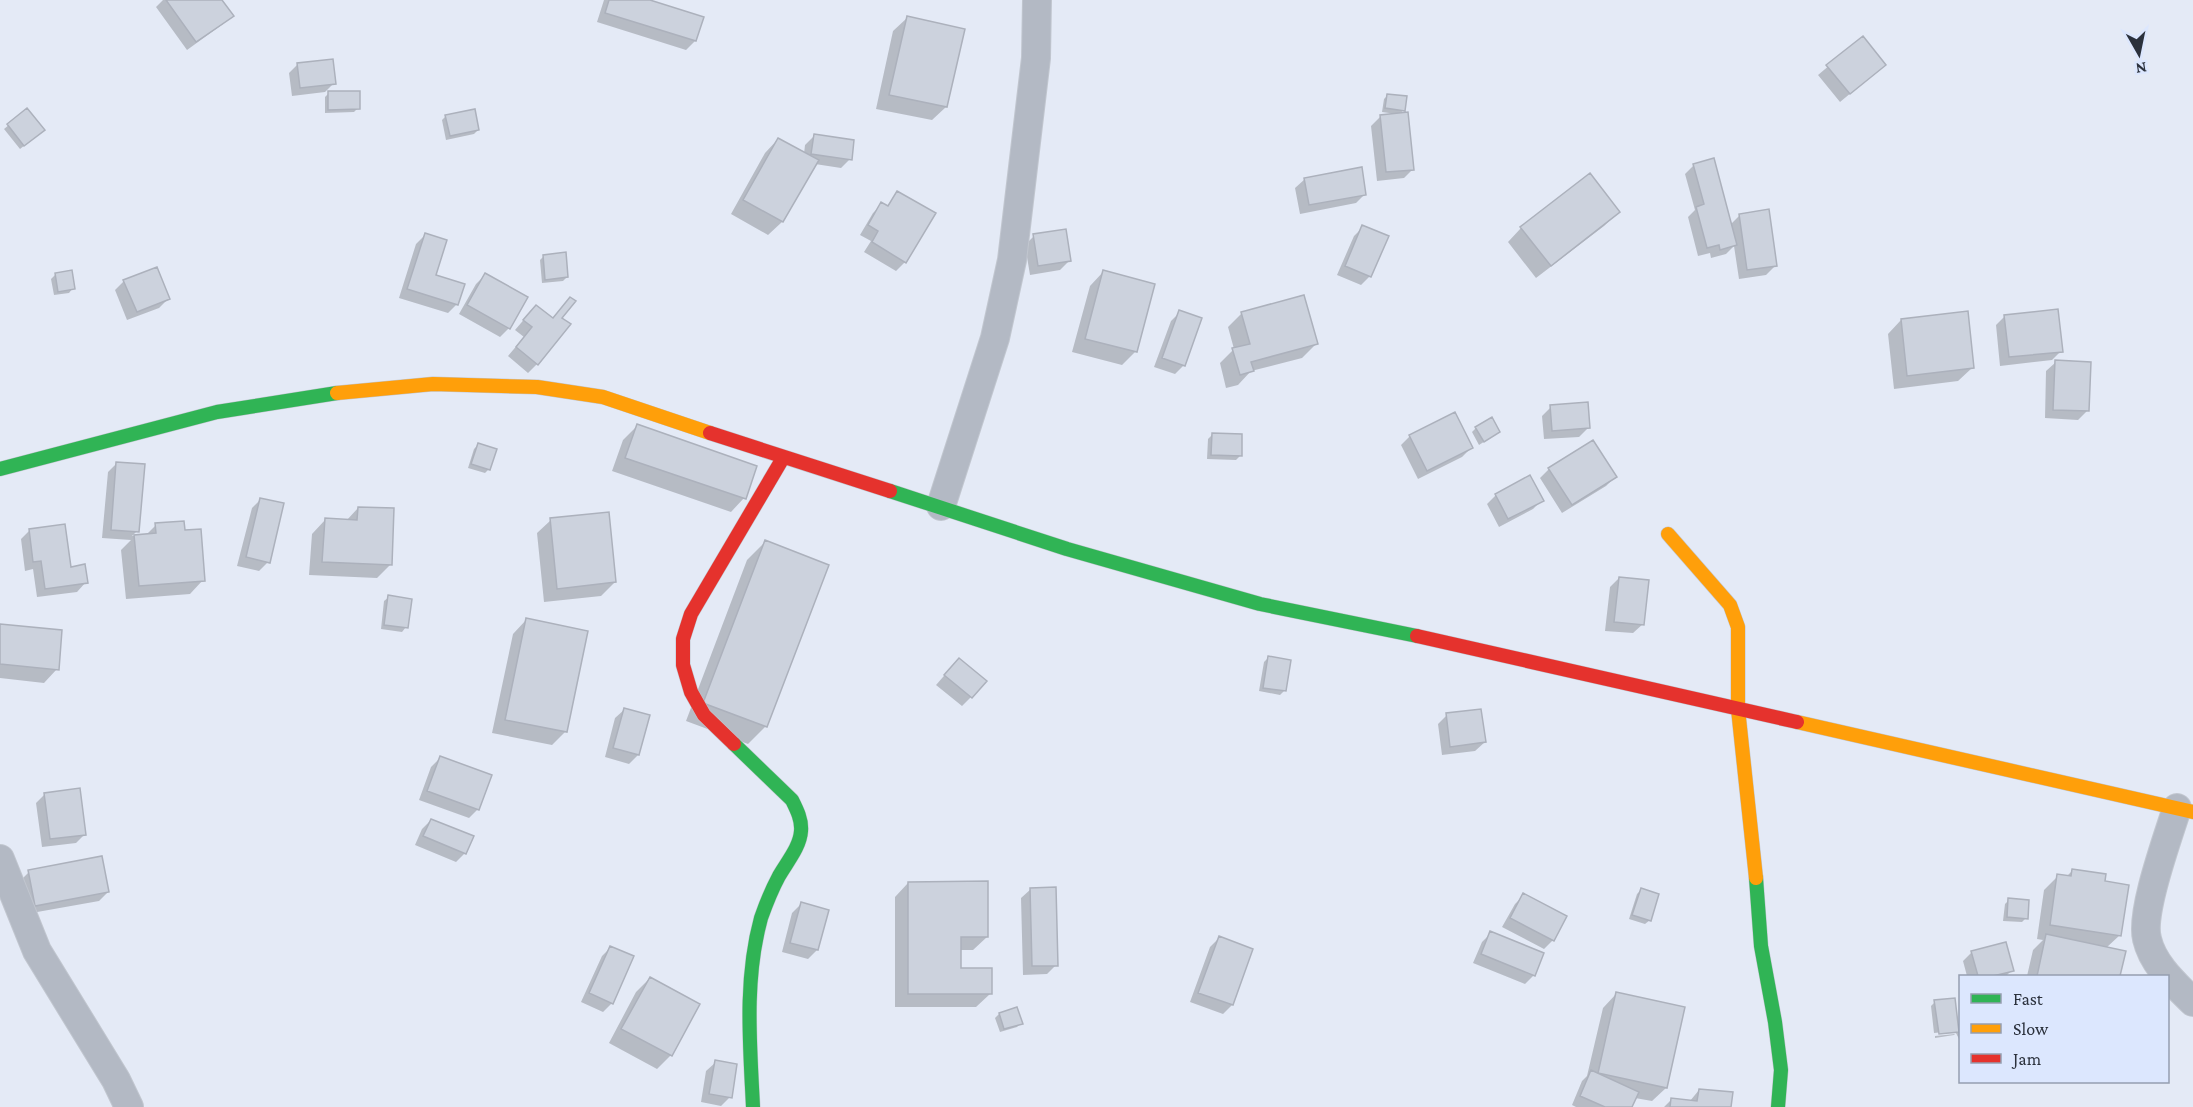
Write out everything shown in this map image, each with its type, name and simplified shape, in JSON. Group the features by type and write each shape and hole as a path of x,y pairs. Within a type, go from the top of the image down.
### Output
{"street":[{"path":"941,506 995,338 1012,260 1036,58 1037,0"},
{"path":"0,469 217,412 346,392 433,384 537,387 603,397 783,458 941,506 1067,549 1260,604 1395,631 2185,810 2148,906 2146,938 2157,963 2168,975"},
{"path":"753,1107 749,1038 750,976 762,918 779,875 800,844 803,827 792,801 704,714 691,692 683,665 683,639 691,614 783,458"},
{"path":"1668,534 1730,605 1738,627 1738,709 1761,946 1781,1070 1779,1107"},
{"path":"0,859 37,951 116,1080 129,1107"},
{"path":"2169,976 2193,1002"}],"building":[{"path":"166,0 222,0 234,16 196,42"},
{"path":"609,0 650,0 704,17 696,41 605,13"},
{"path":"907,16 965,29 947,107 889,95"},
{"path":"1863,36 1886,65 1850,94 1826,65"},
{"path":"333,59 336,84 300,88 297,63"},
{"path":"328,91 360,91 360,109 328,110"},
{"path":"1387,94 1407,96 1405,111 1385,108"},
{"path":"27,108 45,130 24,146 7,124"},
{"path":"475,109 479,130 450,136 445,115"},
{"path":"1408,112 1414,170 1386,172 1380,115"},
{"path":"814,134 854,140 852,160 811,154"},
{"path":"778,138 819,160 783,222 743,200"},
{"path":"1714,158 1737,245 1720,250 1719,245 1707,248 1696,207 1704,204 1693,164"},
{"path":"1362,167 1366,195 1309,205 1304,178"},
{"path":"1590,173 1620,212 1551,266 1520,227"},
{"path":"897,191 936,213 906,263 872,242 878,231 868,225 881,202 888,206"},
{"path":"1769,209 1777,266 1747,270 1739,214"},
{"path":"1362,225 1389,236 1371,277 1345,266"},
{"path":"1066,229 1071,261 1038,266 1033,234"},
{"path":"425,233 447,240 436,275 465,284 458,305 407,289"},
{"path":"566,252 568,277 545,280 543,255"},
{"path":"157,267 170,299 137,312 123,280"},
{"path":"72,270 75,289 58,292 55,273"},
{"path":"1103,270 1155,284 1137,352 1085,339"},
{"path":"485,273 528,297 510,329 467,305"},
{"path":"1304,295 1318,344 1251,362 1254,371 1240,375 1232,348 1250,344 1241,312"},
{"path":"570,297 576,301 562,318 571,324 538,365 516,347 532,327 523,320 536,305 553,318"},
{"path":"2058,309 2063,352 2009,357 2004,315"},
{"path":"1179,310 1202,318 1185,366 1162,358"},
{"path":"1968,311 1974,368 1907,376 1901,319"},
{"path":"2055,360 2091,362 2089,411 2053,410"},
{"path":"1588,402 1590,428 1552,431 1550,405"},
{"path":"1455,412 1473,448 1427,471 1409,435"},
{"path":"1492,417 1500,432 1484,442 1475,427"},
{"path":"637,424 757,466 746,499 625,458"},
{"path":"1212,433 1242,434 1242,456 1211,455"},
{"path":"1593,440 1617,477 1572,505 1548,468"},
{"path":"478,443 497,449 490,470 471,464"},
{"path":"116,462 145,464 139,532 111,530"},
{"path":"1530,475 1544,501 1508,519 1495,494"},
{"path":"260,498 284,503 270,563 246,557"},
{"path":"358,507 394,508 392,565 322,562 325,518 357,520"},
{"path":"609,512 616,582 557,589 550,518"},
{"path":"184,521 185,530 201,529 205,581 139,586 134,535 156,533 155,523"},
{"path":"65,524 71,567 85,564 88,583 45,589 41,561 33,562 29,529"},
{"path":"765,540 829,565 767,727 703,703"},
{"path":"1619,577 1649,580 1644,625 1614,622"},
{"path":"388,595 412,599 408,628 384,625"},
{"path":"526,618 588,631 567,732 505,720"},
{"path":"0,624 62,630 59,670 0,664"},
{"path":"1268,656 1291,660 1286,691 1263,688"},
{"path":"959,658 987,681 972,698 944,675"},
{"path":"624,708 650,715 639,755 613,748"},
{"path":"1481,709 1486,742 1450,747 1446,713"},
{"path":"440,756 492,775 479,810 427,791"},
{"path":"80,788 86,835 50,839 44,793"},
{"path":"431,819 474,836 466,854 423,836"},
{"path":"102,856 109,892 35,906 28,870"},
{"path":"2072,869 2106,874 2105,881 2129,885 2121,936 2050,925 2057,874 2071,876"},
{"path":"988,881 988,937 961,937 961,968 992,968 992,994 908,994 908,882"},
{"path":"1056,887 1058,966 1032,966 1030,888"},
{"path":"1641,888 1659,894 1651,921 1632,915"},
{"path":"1523,893 1567,916 1554,941 1510,918"},
{"path":"2008,898 2029,900 2028,919 2007,917"},
{"path":"801,902 829,910 818,950 790,943"},
{"path":"1490,931 1544,953 1535,976 1481,954"},
{"path":"2046,934 2126,951 2120,975 2037,975"},
{"path":"1219,936 1253,949 1233,1005 1198,993"},
{"path":"2006,942 2014,971 1997,975 1978,975 1971,951"},
{"path":"610,946 634,956 613,1004 589,993"},
{"path":"650,977 700,1004 672,1056 621,1029"},
{"path":"1616,992 1685,1007 1667,1088 1598,1073"},
{"path":"1955,998 1959,1032 1939,1034 1934,1000"},
{"path":"1017,1007 1023,1024 1004,1029 999,1013"},
{"path":"715,1060 737,1064 732,1098 709,1094"},
{"path":"1591,1070 1639,1092 1632,1107 1605,1107 1580,1096"},
{"path":"1699,1089 1733,1092 1731,1107 1670,1107 1671,1098 1697,1101"}],"traffic: fast":[{"path":"0,469 217,412 337,393"},
{"path":"890,491 1067,549 1260,604 1417,636"},
{"path":"734,744 792,800 799,815 801,827 796,849 779,876 767,902 756,941 750,988 753,1107"},
{"path":"1756,878 1761,946 1781,1070 1778,1107"}],"traffic: slow":[{"path":"337,393 433,384 537,387 603,397 710,433"},
{"path":"1668,534 1730,605 1738,627 1738,709 1756,878"},
{"path":"1797,722 2193,812"}],"traffic: jam":[{"path":"710,433 890,491"},
{"path":"734,744 704,715 691,692 683,665 683,639 691,614 783,458"},
{"path":"1417,636 1797,722"}]}
